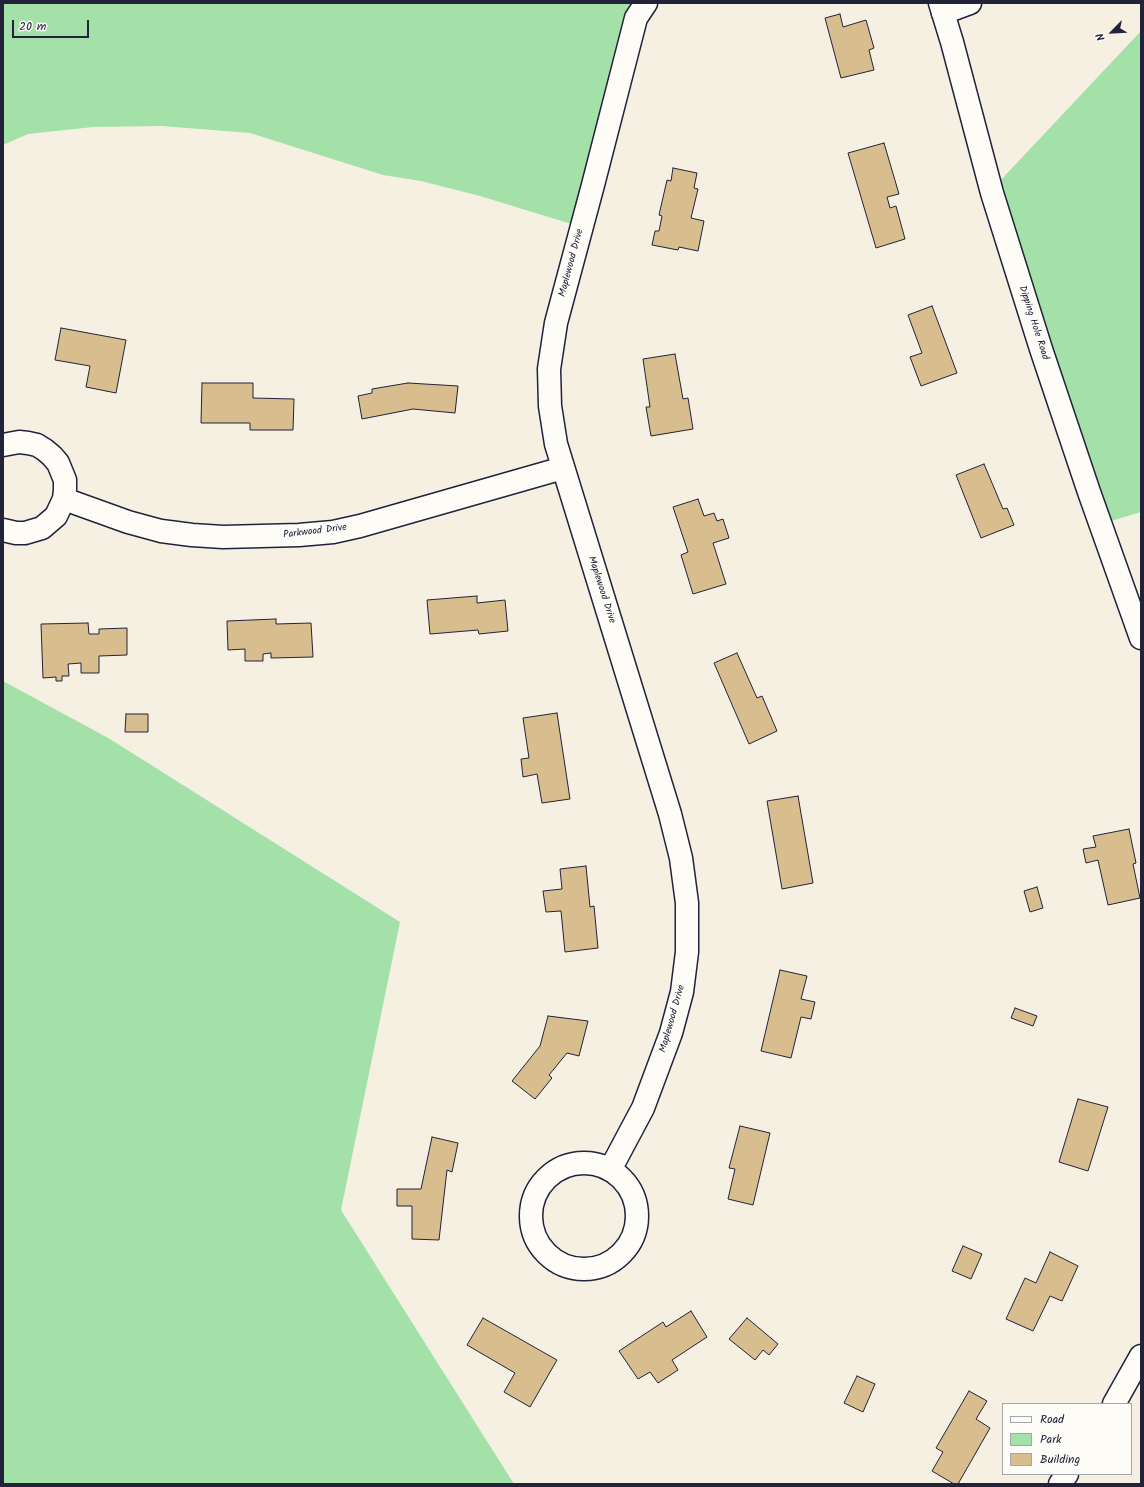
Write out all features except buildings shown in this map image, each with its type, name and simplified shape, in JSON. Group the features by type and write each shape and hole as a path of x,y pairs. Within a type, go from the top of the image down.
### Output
{"street":[{"name":"Maplewood Drive","path":"610,1170 644,1108 671,1033 682,992 687,952 687,903 680,858 662,787 556,444 550,406 549,369 556,324 636,18 646,3"},
{"path":"941,8 970,3"},
{"name":"Dipping Hole Road","path":"941,8 952,42 992,193 1041,349 1088,492 1141,638"},
{"path":"3,445 19,442 37,445 52,456 60,467 65,480 64,499 56,516 42,528 25,533 16,533 3,530"},
{"name":"Parkwood Drive","path":"64,499 128,522 161,531 223,537 299,535 333,532 360,526 563,468"},
{"path":"575,1163 593,1164 610,1170 626,1184 636,1205 636,1227 627,1247 615,1259 600,1267 589,1270 578,1270 556,1262 547,1255 534,1235 530,1212 537,1190 544,1180 553,1172 575,1163"},
{"path":"1115,1403 1141,1356"},
{"path":"1060,1484 1066,1475"}],"green space":[{"path":"3,3 642,3 578,226 480,196 421,181 383,175 250,133 162,126 93,127 28,134 3,145"},
{"path":"1141,31 1141,512 1091,527 998,183"},
{"path":"3,681 110,739 400,922 341,1210 514,1484 3,1484"}]}
